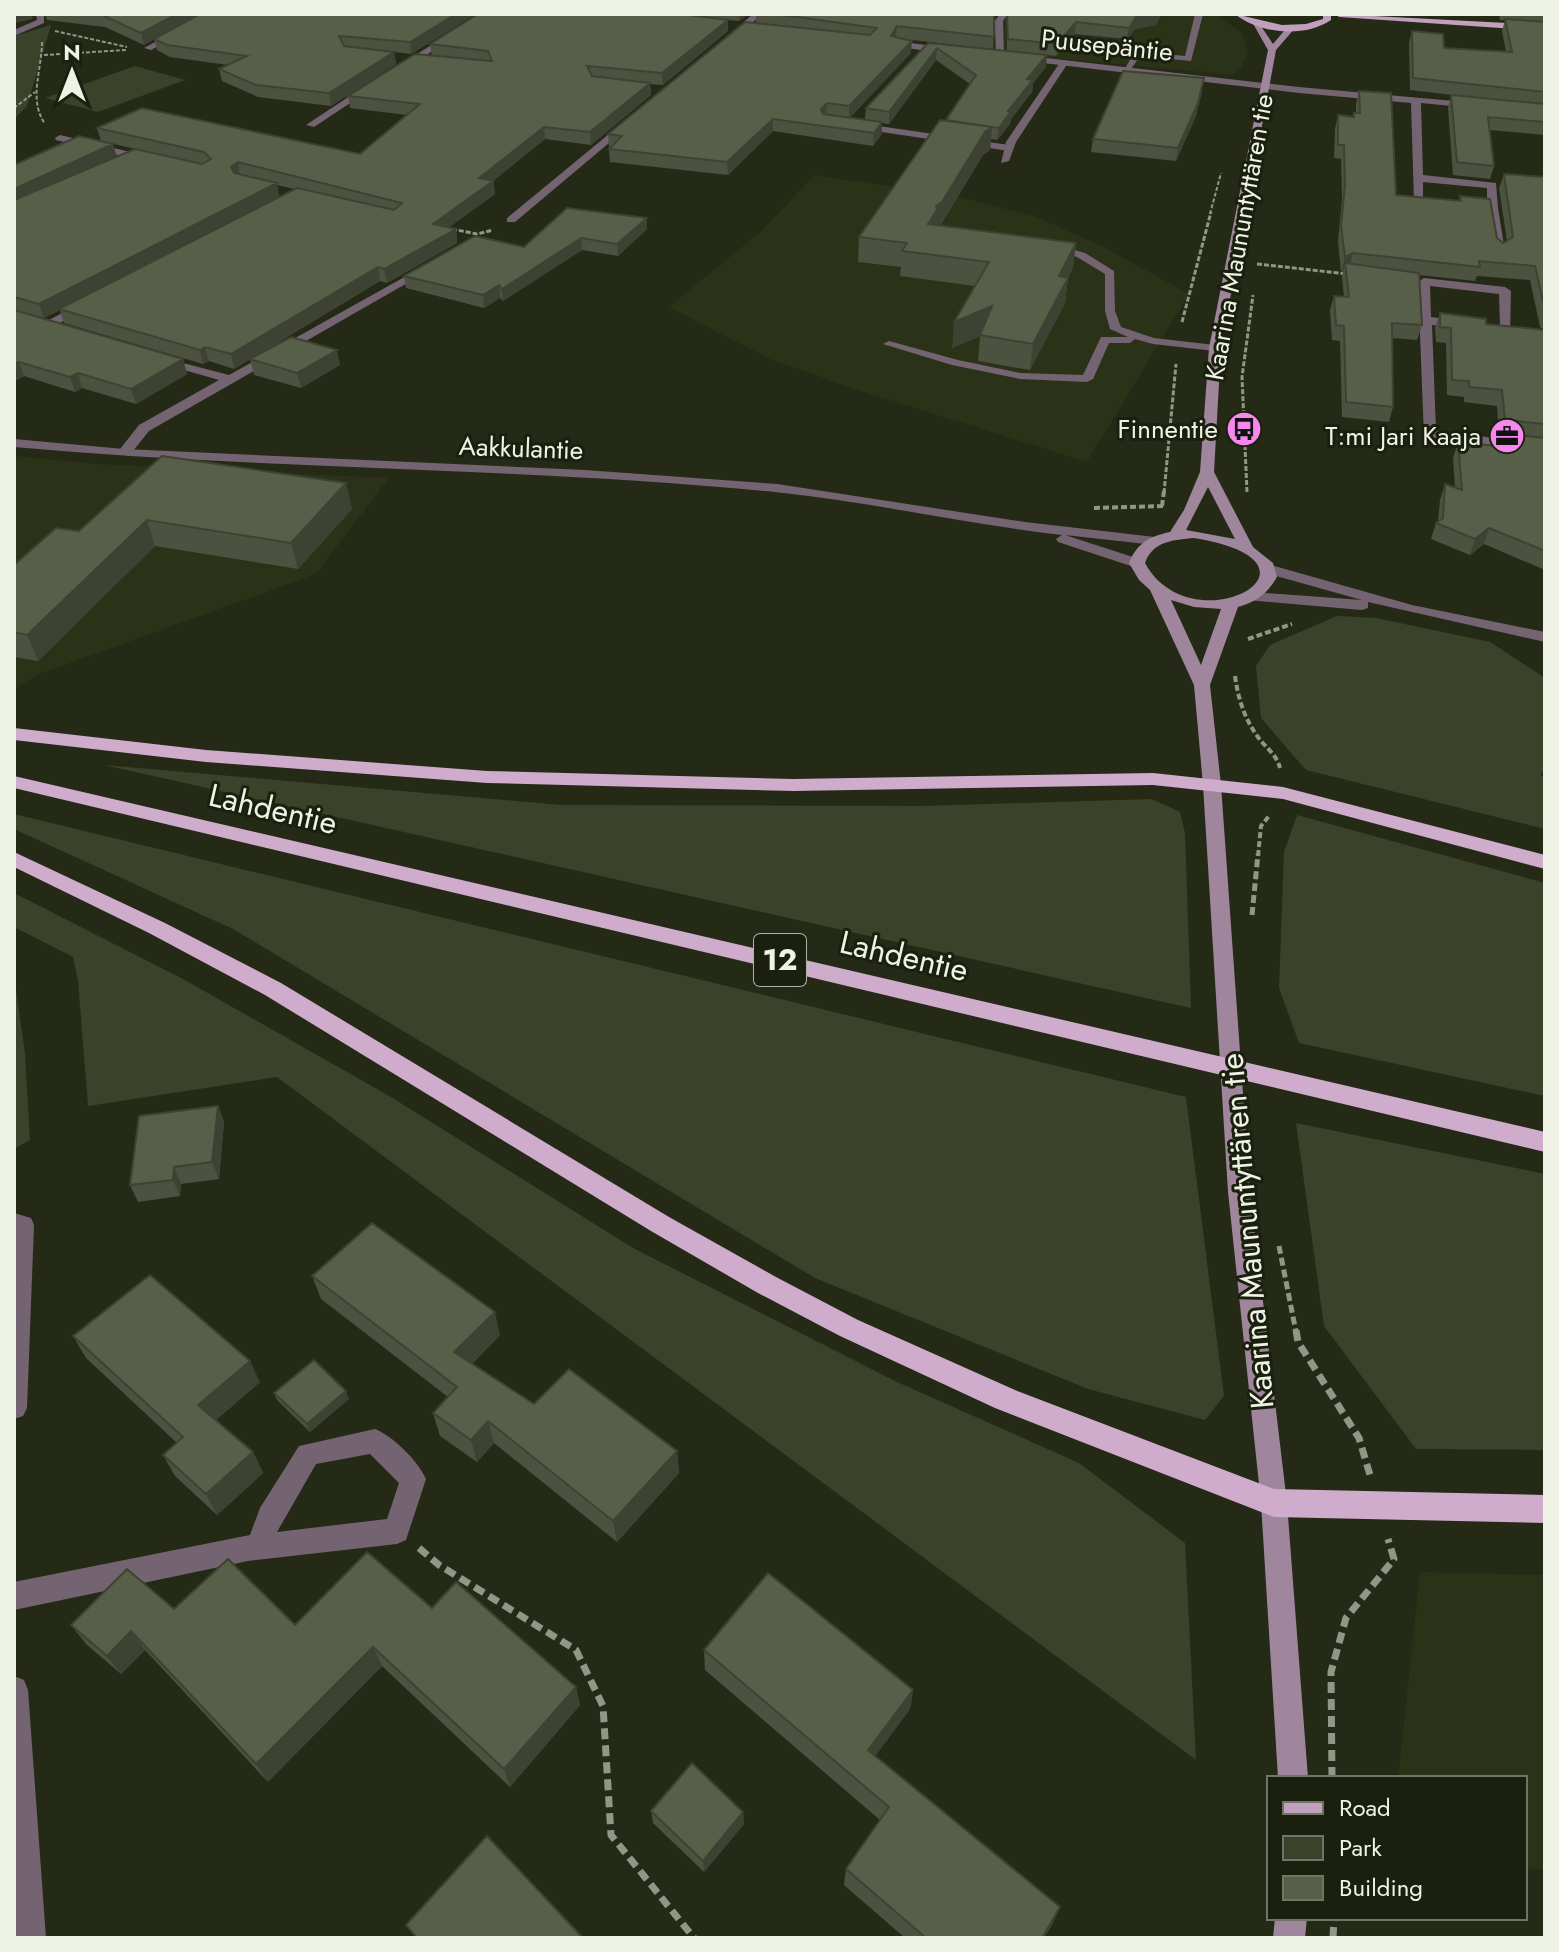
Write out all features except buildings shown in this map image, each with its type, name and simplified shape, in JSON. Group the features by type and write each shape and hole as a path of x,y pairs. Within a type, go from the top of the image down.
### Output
{"highway":[{"path":"14,734 206,756 487,777 793,785 1153,779 1283,793 1545,862"},
{"name":"Lahdentie","path":"14,782 1545,1142"},
{"path":"14,859 157,928 273,989 660,1224 849,1328 1005,1399 1274,1503 1545,1509"}],"main road":[{"path":"1239,14 1254,22 1292,27 1326,18 1453,20"},
{"path":"1339,14 1545,28"},
{"name":"Kaarina Maununtyttären tie","path":"1254,22 1272,50"},
{"name":"Kaarina Maununtyttären tie","path":"1175,535 1191,510 1207,472 1215,348 1265,85 1272,50 1292,27"},
{"path":"1207,472 1246,547"},
{"path":"1137,563 1139,555 1155,541 1175,535 1212,536 1246,547 1259,557 1267,569 1268,579 1263,589 1252,597 1231,603 1192,602 1158,590"},
{"name":"Kaarina Maununtyttären tie","path":"1137,563 1147,581 1158,590 1202,685 1212,785 1239,1192 1274,1503 1293,1776"},
{"name":"Kaarina Maununtyttären tie","path":"1202,685 1231,603"}],"street":[{"path":"148,48 214,14"},
{"path":"388,76 487,14"},
{"path":"721,45 758,14"},
{"path":"14,33 40,20"},
{"path":"726,26 756,29"},
{"path":"896,44 961,52"},
{"path":"914,60 924,49"},
{"name":"Puusepäntie","path":"987,54 1488,107"},
{"path":"400,58 429,61"},
{"path":"311,125 375,84"},
{"path":"1416,101 1417,178 1418,200 1493,208 1492,185 1417,178"},
{"path":"511,220 642,111"},
{"path":"862,114 852,125 1009,148"},
{"path":"60,138 163,162"},
{"path":"121,162 135,156"},
{"path":"124,453 144,428 433,264"},
{"path":"1409,281 1505,291 1513,331 1424,320"},
{"path":"1424,282 1429,434 1545,448"},
{"path":"60,329 40,324 94,300"},
{"path":"145,354 230,379"},
{"name":"Aakkulantie","path":"14,443 124,453 670,479 777,488 1025,526 1155,541"},
{"name":"Aakkulantie","path":"1025,526 1137,563"},
{"path":"1267,569 1410,609 1545,637"},
{"path":"1252,597 1410,609"},
{"path":"14,1222 23,1225 14,1408"},
{"path":"14,1596 259,1547 397,1531 413,1479 375,1441 308,1454 269,1517 259,1547"},
{"path":"14,1690 30,1938"}],"lane":[{"path":"1126,70 1138,53 1188,59 1199,14"},
{"path":"1000,55 1001,18"},
{"path":"1004,161 1009,148 1064,63"},
{"path":"1493,208 1500,252"},
{"path":"1046,245 1081,255 1110,273 1110,311 1116,329 1153,341"},
{"path":"889,344 956,363 1020,376 1087,379 1105,339 1215,348"}],"path":[{"path":"40,20 83,40 148,48"},
{"path":"40,20 44,55 36,91 40,119 60,138"},
{"path":"44,55 148,48"},
{"path":"14,108 36,91"},
{"path":"14,102 23,102"},
{"path":"1162,506 1170,451 1178,344 1222,168"},
{"path":"451,229 477,234"},
{"path":"1257,264 1349,274"},
{"path":"1247,498 1242,377 1254,292"},
{"path":"1244,643 1301,619 1316,602"},
{"path":"1235,673 1236,696 1245,721 1278,760 1284,778 1279,806 1261,826 1250,928"},
{"path":"397,1531 439,1565 576,1650 603,1706 611,1835 694,1938"}],"shaded area":[{"path":"955,14 1215,14 1242,33 1248,52 1241,68 1232,75 973,50 994,19"},
{"path":"815,175 960,197 1034,216 1104,247 1189,294 1087,462 851,388 768,358 669,307 760,232"},
{"path":"14,456 98,464 389,478 316,574 37,675 14,689"},
{"path":"1420,1572 1545,1575 1545,1870 1527,1868 1527,1776 1398,1776"}],"green space":[{"path":"51,25 27,106 14,119 14,36"},
{"path":"135,66 185,80 98,112 45,98"},
{"path":"1337,616 1376,618 1490,642 1545,678 1545,768 1540,775 1545,777 1545,829 1306,770 1261,718 1256,666 1270,645"},
{"path":"104,765 562,805 922,806 1152,799 1180,812 1185,833 1191,1008"},
{"path":"14,814 1186,1097 1224,1396 1205,1420 1088,1389 815,1278 233,929 14,829"},
{"path":"1297,815 1545,883 1545,1096 1299,1043 1279,988 1284,852"},
{"path":"14,893 183,979 391,1097 633,1248 897,1382 1079,1463 1185,1543 1196,1760 277,1077 88,1106 78,981 73,957 14,927"},
{"path":"14,976 25,1053 30,1140 14,1149"},
{"path":"1296,1123 1545,1174 1545,1450 1416,1449 1324,1326"}],"place":[{"name":"Finnentie","path":"1244,429"},
{"name":"T:mi Jari Kaaja","path":"1507,436"}]}
